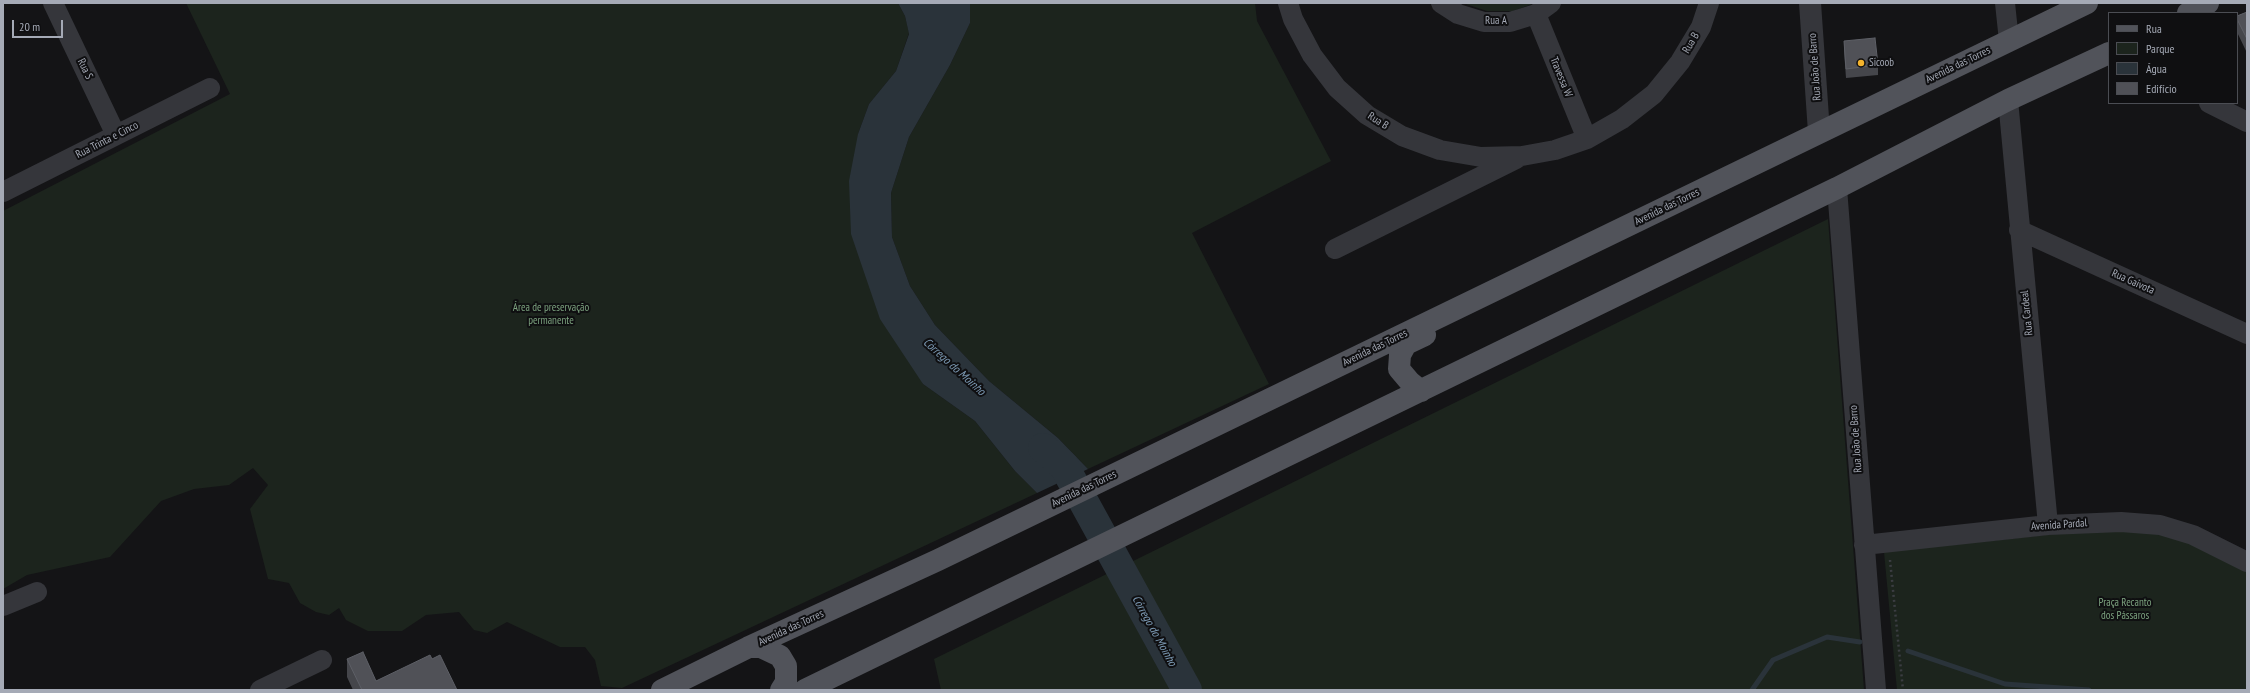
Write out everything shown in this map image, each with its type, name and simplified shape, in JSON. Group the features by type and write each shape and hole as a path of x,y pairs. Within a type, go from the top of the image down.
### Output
{"main road":[{"name":"Avenida das Torres","path":"662,690 748,647 938,560 2087,3"},
{"path":"2190,12 2208,3"},
{"path":"805,690 1220,490 1837,188 2008,100 2108,54"},
{"path":"1421,391 1410,382 1399,369 1400,355 1406,344 1555,273 1596,242"},
{"path":"748,647 761,647 780,656 786,666 786,682 780,690"}],"street":[{"name":"Rua S","path":"53,3 116,135"},
{"name":"Rua B","path":"1288,3 1293,19 1312,55 1337,88 1367,115 1402,136 1440,150 1481,157 1522,156 1555,150 1587,139 1622,119 1654,94 1680,62 1701,27 1709,3"},
{"name":"Rua A","path":"1441,3 1458,14 1484,22 1510,22 1543,8"},
{"name":"Rua João de Barro","path":"1810,3 1819,132"},
{"path":"2005,3 2008,41"},
{"name":"Travessa W","path":"1543,8 1587,139"},
{"name":"Rua Trinta e Cinco","path":"3,192 210,88"},
{"name":"Rua Cardeal","path":"2008,100 2019,230 2048,525"},
{"path":"2211,104 2247,122"},
{"name":"Rua B","path":"1335,248 1522,156"},
{"name":"Rua João de Barro","path":"1837,188 1876,690"},
{"name":"Rua Gaivota","path":"2019,230 2247,334"},
{"name":"Avenida Pardal","path":"1864,545 2048,525 2121,522 2160,525 2193,535 2247,562"},
{"path":"3,606 37,592"},
{"path":"260,690 322,660"}],"path":[{"path":"1890,557 1903,690"}],"green space":[{"name":"Área de preservação permanente","path":"186,3 898,3 905,16 909,33 896,71 869,104 858,134 923,384 975,421 1015,471 1037,493 622,688 601,686 595,660 585,647 560,647 507,622 487,633 474,630 459,612 426,615 402,631 368,631 346,620 339,608 329,615 316,612 300,603 289,583 268,579 250,509 268,485 253,468 229,485 194,489 161,501 110,557 27,575 3,589 3,211 230,94"},
{"path":"970,3 1255,3 1257,21 1331,161 1192,233 1269,384 1088,469 1058,438 989,381 935,325 910,286 892,237 891,193 909,137 950,65 970,23"},
{"path":"1463,3 1535,3 1513,11 1487,11"},
{"path":"1828,219 1864,690 941,690 934,659"},
{"name":"Praça Recanto dos Pássaros","path":"2121,527 2158,530 2247,566 2247,690 1897,690 1884,552"}],"water":[{"path":"898,3 970,3 970,23 950,65 909,137 891,193 892,237 910,286 935,325 989,381 1058,438 1088,469 1037,493 1015,471 975,421 923,384 880,319 851,234 849,181 858,134 869,104 896,71 909,34 905,16"}],"building":[{"path":"2247,12 2247,39 2238,21 2238,16"},
{"name":"Sicoob","path":"1875,38 1878,65 1846,69 1844,41"},
{"path":"363,652 376,681 430,655 432,659 440,655 457,690 362,690 347,659"}],"waterway":[{"name":"Córrego do Moinho","path":"1043,448 1064,466 1187,690"},
{"path":"1752,690 1773,660 1827,637 1860,642"},
{"path":"1908,651 2005,684 2089,690"}],"place":[{"name":"Sicoob","path":"1861,63"}]}
